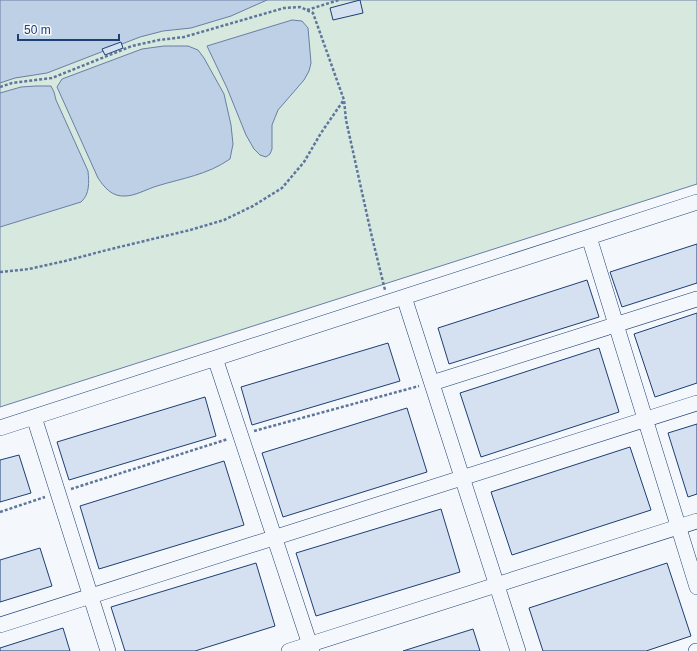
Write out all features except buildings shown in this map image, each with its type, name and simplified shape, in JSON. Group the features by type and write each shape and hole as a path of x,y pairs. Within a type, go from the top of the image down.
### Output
{"street":[{"path":"0,428 697,202"},
{"path":"590,237 697,587"},
{"path":"404,297 518,651"},
{"path":"432,383 697,299"},
{"path":"215,358 311,648"},
{"path":"0,625 697,403"},
{"path":"34,417 108,651"},
{"path":"289,651 311,648 497,585 697,521"}],"path":[{"path":"307,10 339,0"},
{"path":"0,87 12,83 52,78 132,46 159,40 184,38 284,8 300,7 313,13 344,100 346,120 370,233 389,302"},
{"path":"0,272 29,269 58,263 190,230 224,220 254,206 282,188 304,162 321,133 344,100"},
{"path":"0,512 240,435 432,383"}],"shaded area":[{"path":"0,0 697,0 697,184 0,407"}],"water":[{"path":"0,0 267,0 231,16 191,28 163,31 140,37 47,73 15,78 0,83"},
{"path":"292,20 302,21 308,28 311,63 304,80 278,110 272,125 272,149 270,154 266,157 260,155 254,149 246,135 227,88 207,46"},
{"path":"164,46 188,46 198,50 204,58 224,94 231,125 233,144 230,159 213,169 195,176 157,186 133,195 116,195 106,188 98,178 57,87 62,79 142,49"},
{"path":"51,86 54,92 56,100 88,171 89,184 87,192 81,202 0,227 0,93 21,87"}]}
